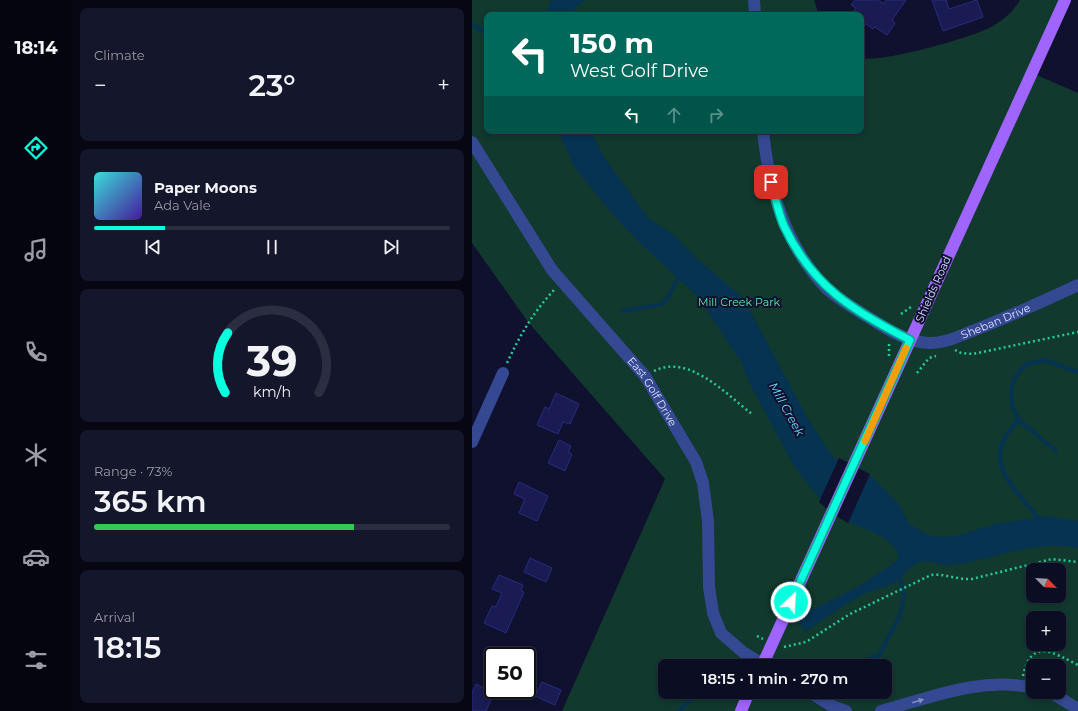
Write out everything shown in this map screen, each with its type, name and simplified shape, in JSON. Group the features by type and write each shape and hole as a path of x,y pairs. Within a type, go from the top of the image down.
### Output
{"main road":[{"name":"Shields Road","path":"766,659 1065,0"},
{"path":"740,711 746,699"}],"street":[{"path":"754,0 754,12"},
{"path":"763,134 771,182 784,225 802,258 827,288 863,314 910,340"},
{"name":"East Golf Drive","path":"472,142 562,283 645,376 696,462 703,483 708,521 709,587 713,613 721,633 755,659"},
{"name":"Sheban Drive","path":"910,340 930,343 952,339 1006,318 1078,285"},
{"path":"472,442 503,373"},
{"path":"881,711 966,688 1003,683 1026,686"},
{"path":"820,699 830,705 846,711"},
{"path":"1062,699 1078,709"}],"path":[{"path":"503,373 528,322 540,304 562,283"},
{"path":"901,314 911,307"},
{"path":"948,352 954,350 961,353 973,354 1078,332"},
{"path":"888,359 889,341"},
{"path":"917,373 929,358 942,354"},
{"path":"645,376 657,370 675,367 692,371 713,381 752,414"},
{"path":"780,648 806,642 845,617 931,575 940,574 961,580 972,579 1052,559 1078,562"},
{"path":"1021,685 1024,669 1028,660 1040,651 1057,654 1078,665"}],"green space":[{"name":"Mill Creek Park","path":"472,0 814,0 818,12 484,12 484,134 864,134 864,58 888,57 906,53 946,43 980,32 1004,19 1015,8 1020,0 1065,0 1032,73 1078,93 1078,711 562,711 665,479 528,322 472,243"}],"water":[{"path":"551,0 586,0 578,5 573,12 546,12"},
{"name":"Mill Creek","path":"559,134 592,134 606,160 648,218 674,235 696,258 743,298 807,417 825,445 835,459 852,466 821,500 795,468 749,382 741,362 697,296 638,241 614,216 575,168"},
{"path":"853,467 872,477 898,503 909,524 928,535 941,537 956,536 995,524 1047,516 1078,521 1078,548 1046,546 1031,548 953,565 944,565 927,561 918,563 911,567 895,582 856,598 805,632 798,621 801,615 856,588 893,564 899,557 891,544 885,539 851,523 833,511"},
{"path":"872,653 878,657 878,659 868,659"}],"pier":[{"path":"839,458 870,474 848,523 831,513 819,502"}],"building":[{"path":"855,0 878,0 884,4 886,0 906,0 892,20 895,23 887,35 875,27 873,29 866,24 864,26 864,12 853,12 856,8 851,5"},
{"path":"932,0 946,0 949,9 977,0 983,17 943,31"},
{"path":"556,393 579,404 570,424 563,422 558,434 537,425 545,407 549,409"},
{"path":"559,440 571,446 568,452 572,454 565,471 548,463"},
{"path":"519,482 548,496 537,521 519,513 525,499 514,494"},
{"path":"530,558 552,568 546,582 524,572"},
{"path":"499,575 523,585 521,591 524,592 506,633 484,623 492,606 496,607 502,593 492,589"},
{"path":"542,682 561,690 555,705 536,696"},
{"path":"476,684 484,688 484,699 491,699 486,711 472,711 472,693"}],"waterway":[{"path":"472,25 484,31"},
{"path":"623,311 662,304 668,297 680,274"},
{"path":"1056,451 1019,420 1012,406 1011,389 1016,375 1027,364 1045,360 1078,372"},
{"path":"1019,420 1007,434 1001,447 1000,460 1003,471 1010,483 1038,518 1039,523"},
{"path":"878,657 900,616 904,597 900,579"},
{"path":"679,711 691,699"}],"slow traffic":[{"path":"865,441 906,348"}],"route":[{"path":"771,182 784,225 802,258 827,288 882,326 910,340 791,602"}]}
